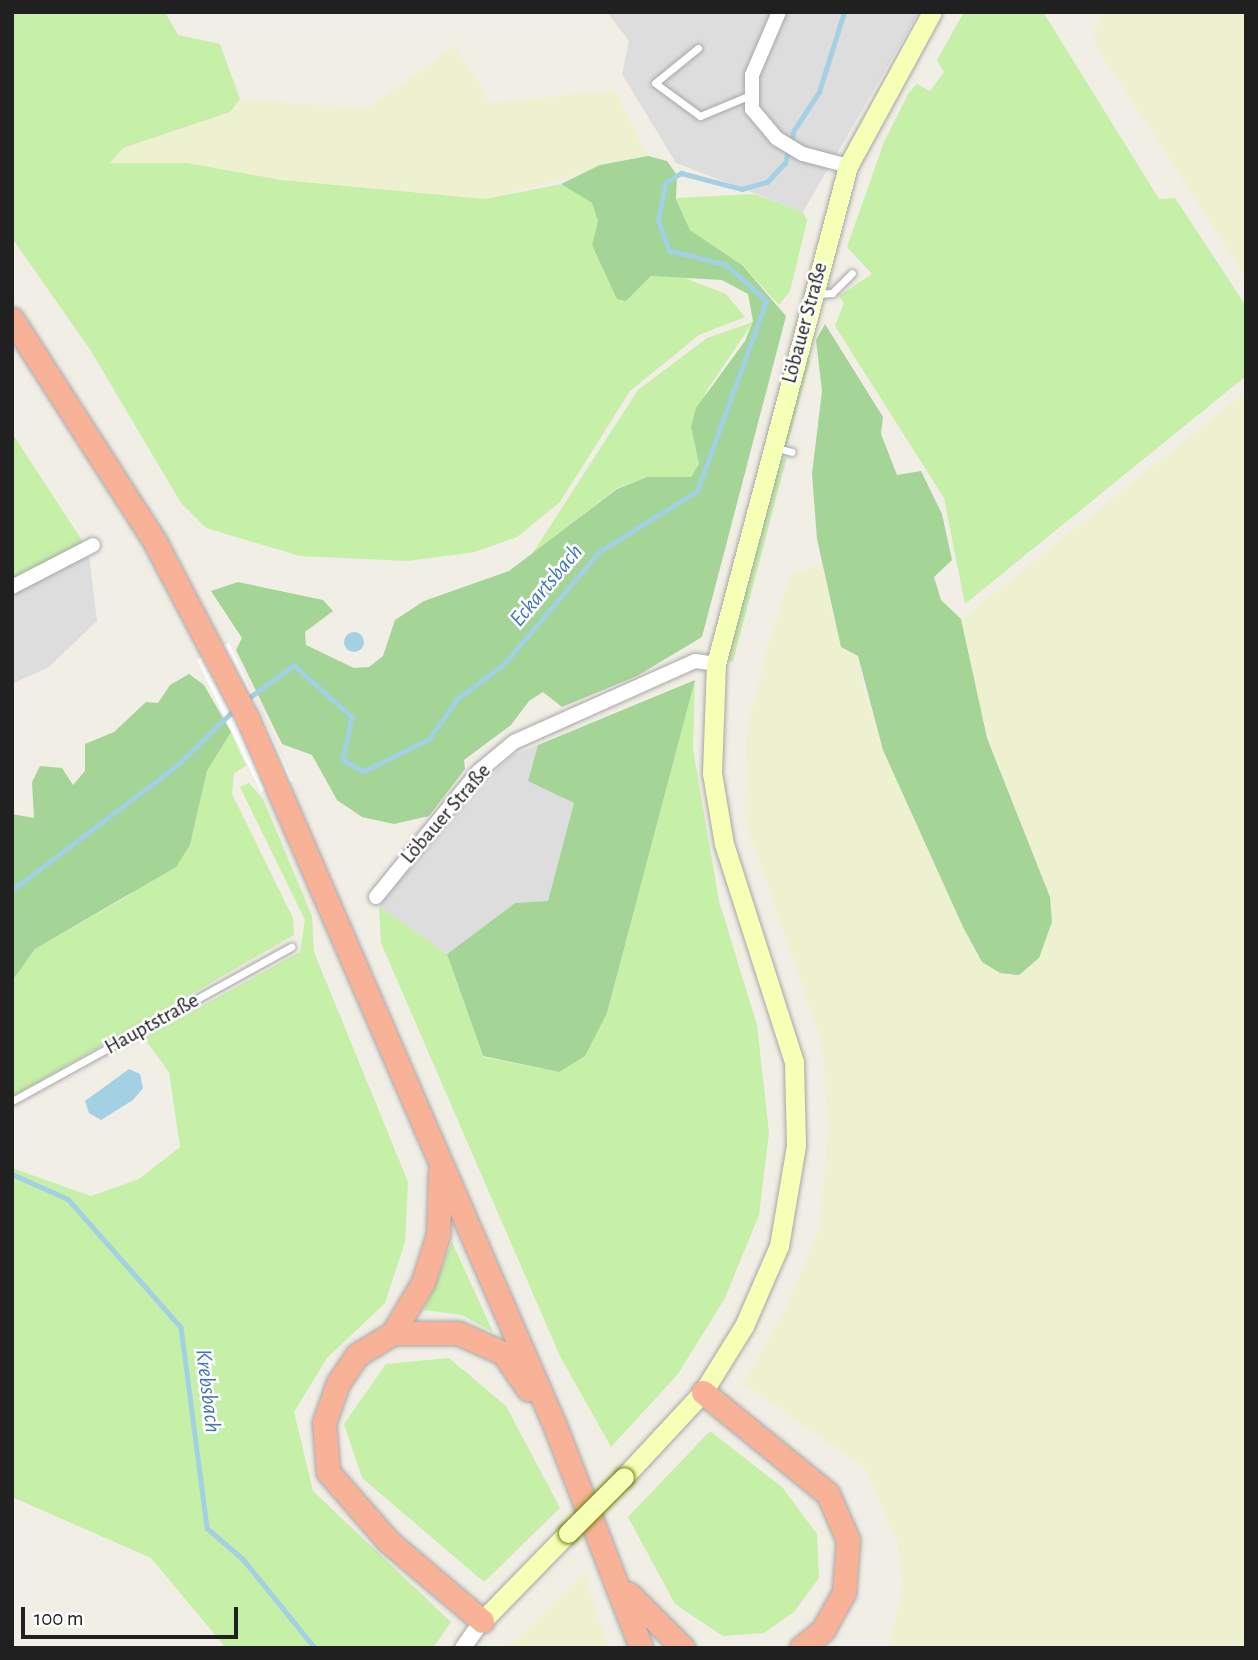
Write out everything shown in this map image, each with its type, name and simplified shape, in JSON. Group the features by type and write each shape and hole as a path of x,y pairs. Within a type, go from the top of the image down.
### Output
{"highway":[{"path":"12,319 115,475 215,651 278,785 440,1167 555,1426 620,1584 642,1648"},
{"path":"440,1167 438,1234 423,1282 393,1333 357,1355 338,1383 324,1423 328,1472 389,1542 482,1621"},
{"path":"393,1333 458,1333 503,1353 555,1426"},
{"path":"703,1392 828,1494 848,1540 844,1592 823,1630 801,1648"},
{"path":"620,1584 682,1648"}],"main road":[{"name":"Löbauer Straße","path":"718,657 848,166 932,12"},
{"path":"482,1621 624,1477 703,1392 749,1317 779,1246 796,1145 794,1062 724,844 712,772 718,657"}],"street":[{"path":"779,12 748,96 776,138 803,154 848,166"},
{"path":"12,587 93,545"},
{"name":"Löbauer Straße","path":"376,897 472,779 514,742 695,661 718,657"},
{"path":"463,1648 482,1621"}],"lane":[{"path":"698,48 656,83 700,116 748,96"},
{"path":"813,292 832,293 852,273"},
{"path":"772,446 792,452"},
{"name":"Hauptstraße","path":"12,1101 292,947"}],"shaded area":[{"path":"607,12 919,12 803,212 676,163 622,74 629,41"},
{"path":"89,556 97,621 49,667 12,684 12,591"},
{"path":"538,745 529,781 574,803 548,902 515,903 447,954 379,906 478,787 513,755"}],"green space":[{"path":"12,12 165,12 178,35 220,44 240,99 230,112 123,148 110,163 188,163 281,180 485,199 561,184 592,202 598,221 592,245 626,301 651,276 685,278 726,294 745,317 699,335 630,391 560,502 517,537 475,552 407,561 300,556 206,528 181,503 91,351 12,238"},
{"path":"964,12 1043,12 1159,199 1175,198 1246,306 1246,376 965,604 944,498 835,326 844,303 839,296 872,274 847,247 884,142 908,94 917,84 930,91 944,72 937,60"},
{"path":"1103,12 1246,12 1246,278 1096,46 1094,30"},
{"path":"455,45 491,103 615,90 648,156 485,199 281,180 188,163 109,163 123,148 230,112 240,99 368,108"},
{"path":"648,156 667,161 677,175 676,199 690,230 742,265 786,316 702,637 637,676 562,707 543,692 529,701 511,725 464,760 465,769 429,816 394,824 362,817 337,800 312,755 282,744 236,650 242,638 211,591 238,582 323,600 333,611 305,632 306,645 354,668 369,667 383,656 395,620 424,601 509,571 617,489 647,477 691,477 699,464 691,427 696,408 745,341 753,321 748,294 722,280 651,276 626,301 617,299 592,245 598,221 592,203 561,184 600,165"},
{"path":"755,194 803,212 807,221 790,291 779,305 742,265 690,230 676,198"},
{"path":"753,322 707,390 691,427 699,464 691,477 647,477 617,488 532,554 638,390 707,338"},
{"path":"825,324 883,417 881,434 897,475 921,471 942,514 952,560 934,577 941,600 961,619 987,738 1050,897 1052,922 1039,958 1019,975 1000,973 982,962 963,927 883,750 858,656 841,647 817,539 812,474 822,391 816,340"},
{"path":"807,351 810,362 787,446 784,437"},
{"path":"1246,391 1246,1648 888,1648 903,1588 897,1542 865,1468 743,1384 788,1304 820,1224 828,1129 822,1046 745,819 746,734 764,659 790,575 822,563 833,618 858,656 865,697 906,798 929,841 1033,965 1052,922 1050,897 987,738 961,619"},
{"path":"12,433 83,542 79,550 12,580"},
{"path":"787,457 733,661 730,662 728,650 779,461"},
{"path":"189,674 204,685 231,732 207,771 190,845 176,867 35,949 12,981 12,814 34,818 32,782 40,766 62,768 73,785 85,771 85,744 114,732 146,702 158,703 170,685"},
{"path":"695,680 693,749 719,901 757,1025 769,1133 759,1215 725,1298 678,1374 611,1447 560,1356 381,943 379,906 447,954 483,1057 559,1072 607,1013"},
{"path":"695,680 607,1013 585,1056 559,1072 483,1056 447,954 515,903 548,901 574,803 528,781 538,745"},
{"path":"231,732 246,766 234,773 232,794 293,918 294,935 12,1097 12,981 35,949 128,896 190,845 207,771"},
{"path":"249,783 263,799 312,916 314,952 408,1182 405,1242 385,1303 327,1358 294,1412 313,1491 451,1622 433,1648 226,1648 151,1558 12,1497 12,1168 91,1196 139,1179 180,1147 169,1072 144,1038 300,952 305,920 240,787"},
{"path":"452,1242 493,1332 462,1315 424,1310"},
{"path":"449,1358 506,1406 560,1508 484,1582 362,1478 344,1424 386,1364"},
{"path":"710,1431 782,1487 817,1534 819,1578 794,1612 764,1633 723,1636 675,1604 628,1517"},
{"path":"584,1573 609,1648 507,1648"}],"water":[{"path":"354,632 361,635 364,642 361,649 354,652 347,649 344,642 347,635"},
{"path":"129,1069 140,1074 143,1088 133,1100 101,1120 89,1113 85,1101"}],"pier":[{"path":"229,643 293,781 261,792 197,660"}],"waterway":[{"name":"Eckartsbach","path":"246,700 294,665 352,717 343,760 364,771 429,739 457,699 504,664 599,552 697,491 766,301 726,265 669,251 658,220 665,183 681,173 742,189 767,182 785,163 794,130 819,92 844,12"},
{"name":"Eckartsbach","path":"12,890 176,766 234,710"},
{"name":"Krebsbach","path":"12,1174 68,1199 181,1327 207,1528 243,1559 315,1648"}]}
